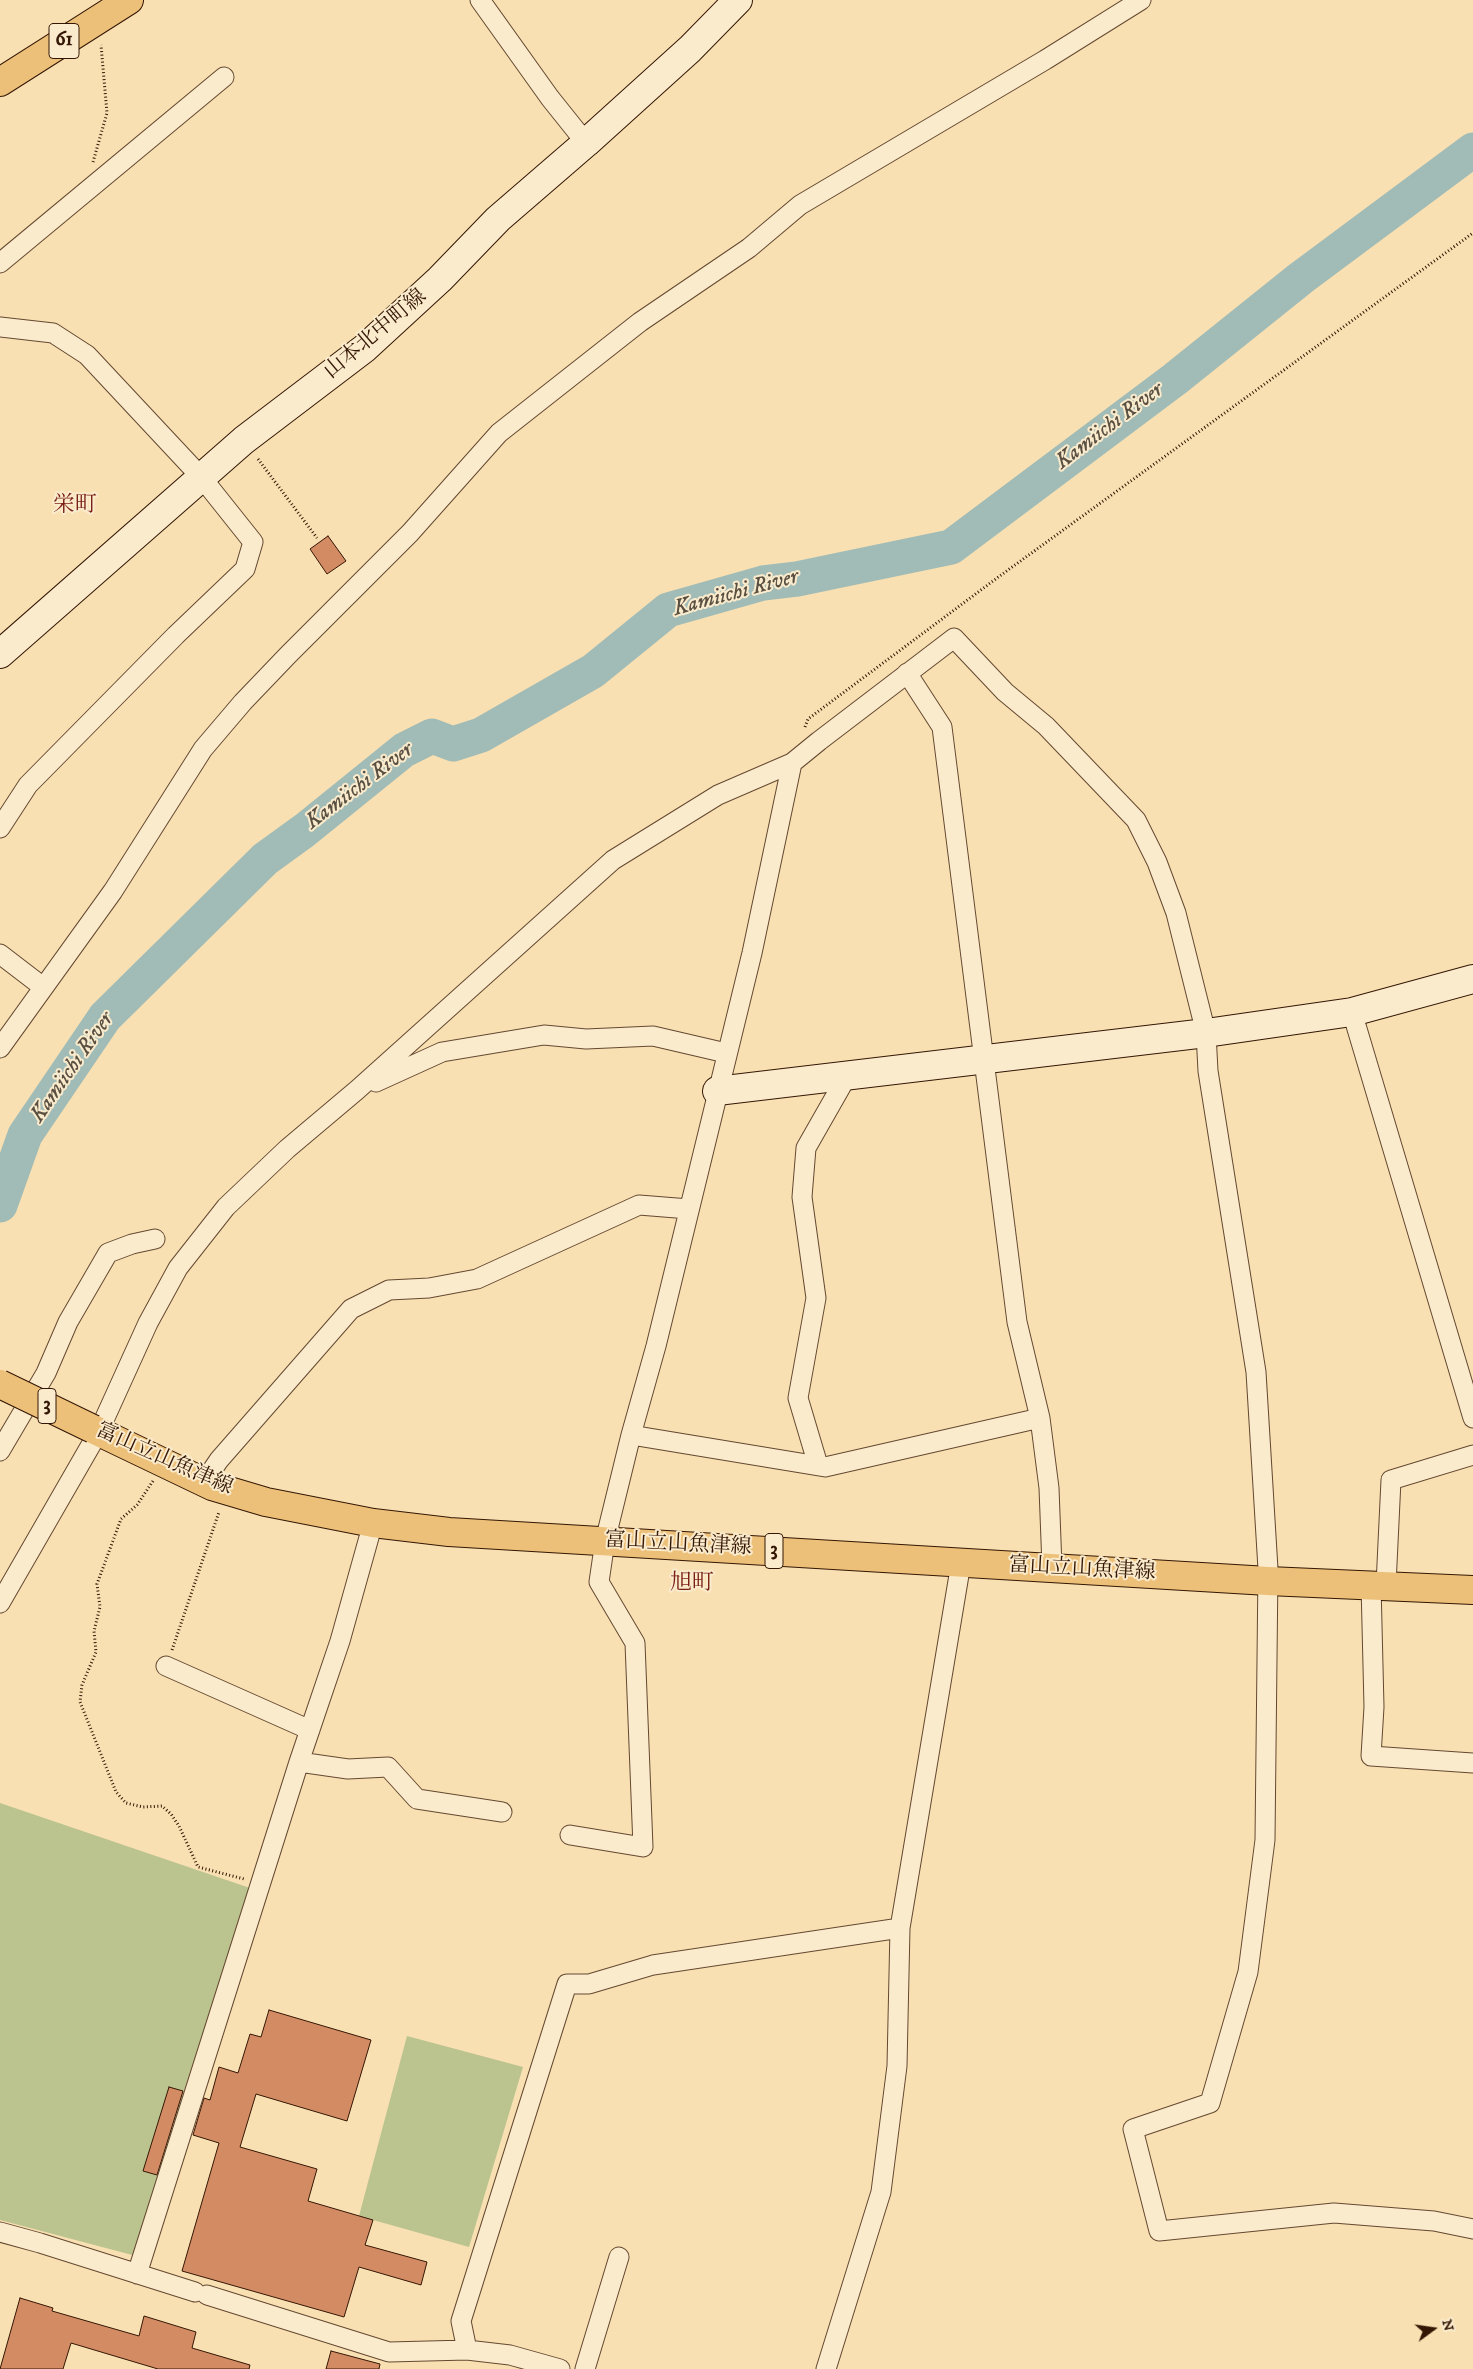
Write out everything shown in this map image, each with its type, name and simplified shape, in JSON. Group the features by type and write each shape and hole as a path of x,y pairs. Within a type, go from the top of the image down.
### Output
{"main road":[{"name":"61","path":"0,82 129,0"},
{"name":"山本北中町線","path":"0,654 244,440 365,348 440,279 498,219 586,143 690,48 738,0"},
{"path":"717,1091 1206,1033 1352,1012 1473,979"},
{"name":"富山立山魚津線","path":"0,1384 215,1486 266,1502 373,1523 449,1532 1268,1581 1378,1584 1473,1590"}],"street":[{"path":"480,0 550,98 586,143"},
{"path":"0,1048 113,892 203,749 243,702 288,655 410,533 498,433 640,322 749,248 800,205 1045,60 1141,0"},
{"path":"0,263 224,77"},
{"path":"0,328 54,333 86,355 202,478 253,542 245,569 176,635 28,786 0,828"},
{"path":"0,1603 96,1430 148,1323 178,1268 226,1206 287,1148 357,1090 613,860 718,795 792,763 954,638 1005,692 1046,726 1136,820 1157,862 1176,913 1206,1033 1208,1071 1256,1372 1268,1581 1266,1840 1248,1972 1210,2103 1133,2129 1159,2230 1334,2213 1434,2221 1473,2229"},
{"path":"908,673 942,727 1017,1322 1040,1418 1049,1488 1052,1567"},
{"path":"570,1835 643,1848 635,1643 599,1582 605,1541 631,1435 656,1346 726,1053 752,953 792,763"},
{"path":"0,954 43,987"},
{"path":"1352,1012 1473,1418"},
{"path":"357,1090 442,1052 544,1035 586,1039 653,1036 726,1053"},
{"path":"818,1465 798,1398 816,1298 802,1197 806,1148 847,1076"},
{"path":"215,1486 219,1460 351,1310 389,1290 429,1288 477,1279 639,1205 689,1209"},
{"path":"0,1451 46,1373 68,1322 108,1253 132,1244 155,1239"},
{"path":"631,1435 826,1467 1040,1418"},
{"path":"1473,1455 1391,1480 1378,1584 1371,1756 1473,1763"},
{"path":"137,2274 299,1762 340,1641 373,1523"},
{"path":"826,2369 880,2192 897,2066 900,1928 961,1563"},
{"path":"166,1666 310,1730"},
{"path":"299,1762 348,1769 388,1767 417,1799 502,1812"},
{"path":"467,2350 460,2321 567,1984 590,1984 653,1965 900,1928"},
{"path":"0,2232 40,2242 389,2352 467,2350 510,2355 560,2369"},
{"path":"585,2369 619,2257"}],"path":[{"path":"85,191 107,114 99,19"},
{"path":"804,728 808,719 942,619 1473,233"},
{"path":"244,440 317,538"},
{"path":"164,1463 147,1492 121,1519 97,1584 100,1607 94,1631 96,1652 82,1685 80,1702 116,1792 126,1804 143,1807 162,1806 171,1814 179,1826 198,1867 262,1883"},
{"path":"166,1666 215,1486"}],"green space":[{"path":"0,1803 250,1888 184,2091 136,2256 0,2220"},
{"path":"407,2036 523,2067 469,2247 359,2216"}],"building":[{"path":"328,536 346,561 327,574 310,549"},
{"path":"269,2010 371,2040 347,2121 256,2094 240,2147 317,2169 308,2201 373,2220 365,2245 427,2262 421,2285 359,2267 344,2317 182,2271 219,2143 193,2135 204,2098 210,2100 219,2067 238,2073 250,2034 261,2037"},
{"path":"169,2087 183,2091 157,2175 143,2171"},
{"path":"20,2298 53,2308 52,2311 139,2336 144,2316 196,2332 192,2348 250,2365 249,2369 158,2369 71,2343 63,2369 0,2369"},
{"path":"331,2351 380,2364 379,2369 326,2369"}],"waterway":[{"name":"Kamiichi River","path":"0,1205 25,1135 105,1017 265,859 305,830 404,750 432,736 453,744 481,735 593,671 668,610 763,583 797,579 951,547 1175,379 1301,278 1473,150"}],"district":[{"name":"栄町","path":"75,506"},
{"name":"旭町","path":"692,1584"}]}
